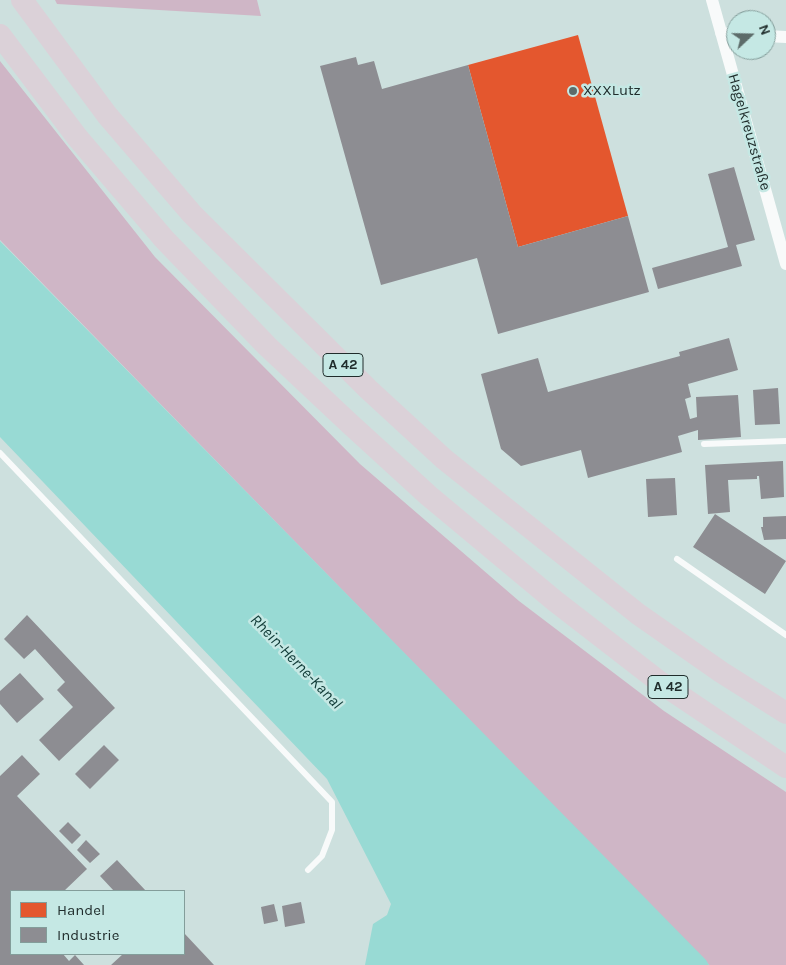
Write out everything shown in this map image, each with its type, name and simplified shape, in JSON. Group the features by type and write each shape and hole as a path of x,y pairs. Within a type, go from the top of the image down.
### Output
{"highway":[{"name":"A 42","path":"22,0 107,115 192,214 368,389 444,459 638,614 721,672 786,713"},
{"name":"A 42","path":"0,35 77,137 164,239 268,346 349,423 429,496 555,601 660,682 786,766"}],"street":[{"name":"Hagelkreuzstraße","path":"712,0 786,264"},
{"path":"722,33 726,33"}],"lane":[{"path":"704,444 786,441"},
{"path":"0,453 332,802 332,830 322,856 308,870"},
{"path":"677,559 786,635"}],"shaded area":[{"path":"55,0 257,0 261,16 57,4"},
{"path":"0,61 155,257 360,464 519,601 664,711 786,792 786,965 709,965 0,240"}],"water":[{"name":"Rhein-Herne-Kanal","path":"0,241 709,965 365,965 373,924 387,915 391,904 327,779 0,437"}],"building: Handel":[{"path":"578,35 628,216 518,247 468,65"}],"building: Industrie":[{"path":"356,57 358,65 374,61 382,89 468,65 518,247 628,216 649,292 498,334 477,258 381,285 320,66"},
{"path":"734,167 755,240 736,245 742,266 658,289 652,268 728,247 708,174"},
{"path":"729,338 738,370 688,384 691,397 685,399 690,419 697,417 696,397 738,395 741,437 698,440 698,430 678,436 682,452 588,478 581,450 521,466 501,449 481,374 538,358 548,392 680,356 679,352"},
{"path":"778,388 780,424 755,425 753,390"},
{"path":"783,461 784,497 761,499 759,476 757,476 757,479 728,480 730,512 708,514 705,465"},
{"path":"675,478 677,515 648,517 646,479"},
{"path":"715,514 786,561 765,594 693,547"},
{"path":"786,516 786,539 764,540 761,527 763,527 763,517"},
{"path":"27,615 115,708 59,761 39,740 73,707 57,690 65,682 35,649 24,659 4,639"},
{"path":"20,673 44,699 17,723 0,704 0,691"},
{"path":"104,745 119,760 90,789 75,774"},
{"path":"22,755 40,774 17,796 87,869 65,890 10,890 10,955 64,955 69,961 75,955 84,965 0,965 0,776"},
{"path":"68,822 81,835 72,844 59,831"},
{"path":"86,840 100,854 90,863 77,850"},
{"path":"117,860 145,890 113,890 100,876"},
{"path":"301,902 305,923 285,927 282,906"},
{"path":"274,904 278,921 264,924 261,907"},
{"path":"185,934 214,965 111,965 122,955 185,955"}],"place":[{"name":"XXXLutz","path":"573,91"}]}
